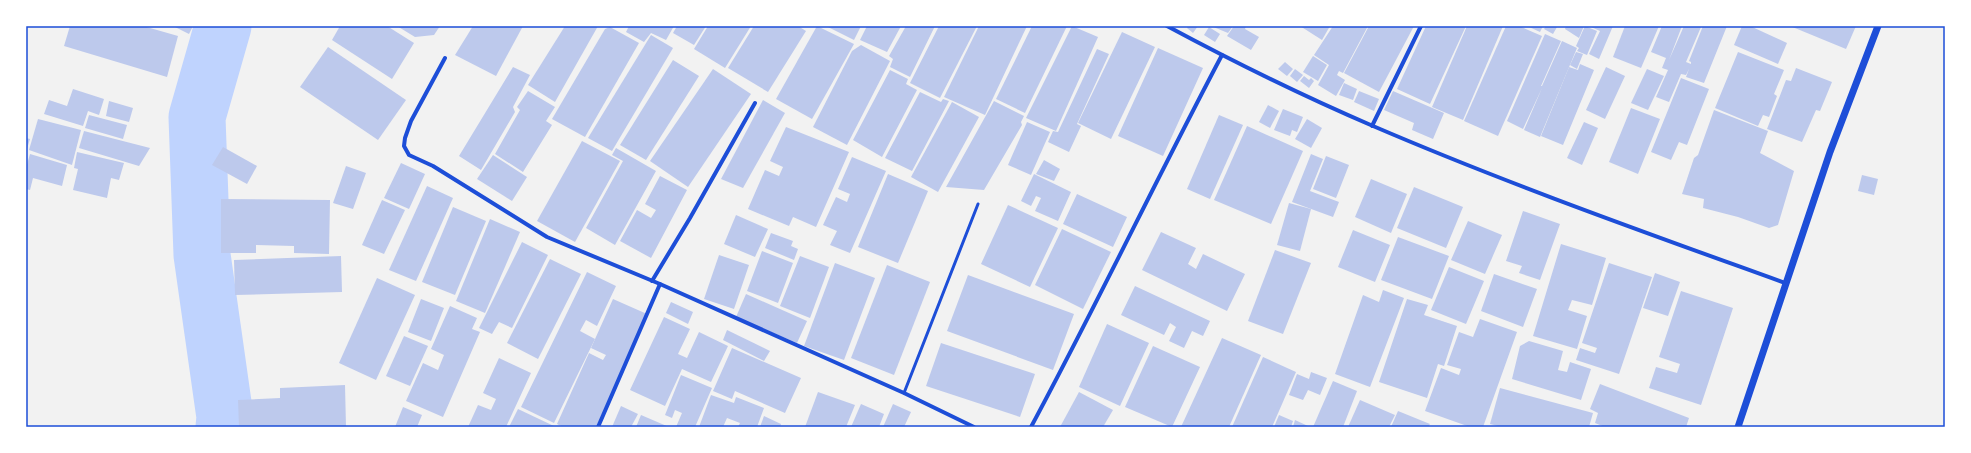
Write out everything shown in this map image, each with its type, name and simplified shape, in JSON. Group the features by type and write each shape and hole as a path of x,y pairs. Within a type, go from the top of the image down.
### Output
{"street":[{"path":"1167,26 1222,55 1372,126 1584,211 1785,283"},
{"path":"1372,126 1421,26"},
{"path":"1738,427 1830,152 1878,26"},
{"path":"1031,427 1072,350 1176,141 1222,55"},
{"path":"445,58 411,121 404,146 409,155 433,166 547,237 660,284 904,393 974,427"},
{"path":"652,281 690,218 755,103"},
{"path":"598,427 660,284"}],"lane":[{"path":"904,393 978,204"}],"building":[{"path":"70,26 143,26 178,36 167,77 64,46"},
{"path":"173,26 193,26 189,34"},
{"path":"340,26 387,26 414,43 392,79 332,40"},
{"path":"397,26 440,26 434,35 415,37"},
{"path":"473,26 523,26 496,76 455,55"},
{"path":"565,26 598,26 555,102 528,85"},
{"path":"629,26 674,26 666,40 651,33 644,42 626,32"},
{"path":"677,26 706,26 694,45 673,33"},
{"path":"708,26 751,26 725,68 694,49"},
{"path":"754,26 798,26 806,31 768,92 728,68"},
{"path":"817,26 854,44 812,119 776,99"},
{"path":"826,26 861,26 854,40"},
{"path":"867,26 901,26 887,52 860,40"},
{"path":"906,26 935,26 910,77 890,67 893,59 889,56"},
{"path":"939,26 977,26 940,98 910,83"},
{"path":"979,26 1027,26 985,115 944,97"},
{"path":"1032,26 1067,26 1025,113 996,99"},
{"path":"1072,26 1098,37 1056,131 1026,118"},
{"path":"1188,26 1198,26 1193,33 1187,28"},
{"path":"1211,26 1233,26 1228,33"},
{"path":"1234,26 1246,26 1245,29 1259,37 1251,50 1227,36"},
{"path":"1300,26 1330,26 1322,40"},
{"path":"1333,26 1368,26 1343,73 1339,71 1337,75 1345,80 1336,96 1318,85 1329,65 1314,55"},
{"path":"1369,26 1414,26 1379,92 1344,73"},
{"path":"1426,26 1466,26 1430,104 1397,89"},
{"path":"1467,26 1503,26 1463,120 1432,107"},
{"path":"1506,26 1519,26 1542,36 1498,136 1464,121"},
{"path":"1527,26 1543,26 1540,32"},
{"path":"1546,26 1557,27 1553,34 1544,29"},
{"path":"1566,26 1584,26 1579,38 1565,29"},
{"path":"1585,26 1597,31 1587,55 1577,51 1579,48 1576,46"},
{"path":"1589,26 1613,26 1599,59 1589,54 1600,31"},
{"path":"1625,26 1659,26 1641,68 1613,57"},
{"path":"1662,26 1682,26 1669,60 1684,26 1701,27 1686,62 1691,64 1689,61 1703,26 1727,26 1704,83 1686,77 1689,69 1686,75 1681,74 1669,102 1656,97 1668,70 1662,68 1666,58 1651,52"},
{"path":"1742,26 1750,26 1787,43 1778,64 1734,45"},
{"path":"1790,26 1856,26 1846,49"},
{"path":"610,27 639,43 585,137 552,119 605,29"},
{"path":"1209,27 1220,34 1215,42 1204,35"},
{"path":"1122,32 1155,47 1111,139 1078,123"},
{"path":"1545,34 1561,41 1541,86 1562,41 1577,48 1540,137 1524,130 1542,88 1523,129 1507,121"},
{"path":"651,35 673,48 612,151 588,138"},
{"path":"861,45 890,61 847,145 813,127 852,51"},
{"path":"328,47 406,100 378,140 300,87"},
{"path":"1158,48 1203,68 1163,156 1118,136"},
{"path":"1097,49 1109,54 1077,124 1081,126 1069,152 1048,142 1053,131 1058,132"},
{"path":"1576,52 1583,54 1577,69 1570,65"},
{"path":"1738,52 1784,70 1774,94 1777,96 1769,117 1763,115 1758,126 1715,108"},
{"path":"1313,56 1327,65 1318,81 1303,72"},
{"path":"673,60 699,76 646,160 620,145"},
{"path":"1285,62 1293,69 1287,76 1278,69"},
{"path":"1580,64 1594,70 1563,145 1541,136 1569,67 1578,70"},
{"path":"513,67 530,75 513,107 515,112 481,170 459,156"},
{"path":"1606,67 1625,76 1605,119 1586,110"},
{"path":"1796,68 1832,82 1820,111 1816,110 1802,142 1767,129 1786,80 1791,81"},
{"path":"713,69 751,94 688,187 650,161"},
{"path":"1295,69 1303,75 1297,82 1290,76"},
{"path":"1647,69 1664,76 1648,110 1631,103"},
{"path":"890,70 908,79 906,84 917,90 882,157 853,140"},
{"path":"1304,76 1309,80 1311,78 1314,81 1309,88 1300,81"},
{"path":"1681,78 1709,89 1687,145 1679,142 1671,160 1651,152"},
{"path":"1344,83 1357,89 1353,100 1339,95"},
{"path":"73,89 104,99 99,115 88,111 83,126 44,114 49,100 67,106"},
{"path":"528,91 555,107 546,121 552,125 523,172 495,154 520,110 517,107"},
{"path":"1359,91 1379,99 1374,111 1354,102"},
{"path":"1393,91 1444,113 1433,139 1412,130 1414,123 1384,110"},
{"path":"920,92 941,102 943,99 949,101 912,171 885,158"},
{"path":"763,100 785,113 743,188 721,179"},
{"path":"109,101 133,108 129,122 106,116"},
{"path":"994,101 1024,116 1021,122 1022,125 984,190 946,187"},
{"path":"952,102 979,117 938,192 911,177"},
{"path":"1268,105 1279,111 1270,128 1259,122"},
{"path":"1631,108 1660,119 1638,174 1609,162"},
{"path":"1283,109 1303,117 1297,132 1292,130 1290,136 1274,130"},
{"path":"1714,110 1768,131 1760,153 1794,171 1778,225 1769,228 1738,217 1703,208 1704,199 1682,194 1694,158 1698,155"},
{"path":"89,115 127,125 123,139 85,128"},
{"path":"1219,115 1243,125 1210,199 1187,189"},
{"path":"38,119 81,130 72,165 29,150"},
{"path":"1307,119 1322,128 1311,148 1295,139"},
{"path":"1027,122 1050,132 1031,175 1008,165"},
{"path":"1584,122 1598,128 1582,165 1567,158"},
{"path":"1247,126 1303,151 1271,224 1214,200"},
{"path":"786,127 849,152 816,227 793,217 789,226 748,209 765,170 779,176 783,167 770,161"},
{"path":"84,131 150,148 139,166 79,148"},
{"path":"26,138 30,139 26,152"},
{"path":"582,141 620,161 575,242 537,221"},
{"path":"223,147 257,166 247,184 212,165"},
{"path":"616,148 656,171 615,245 586,228 623,161 612,155"},
{"path":"77,152 124,163 119,180 111,178 107,198 73,190 78,169 74,168"},
{"path":"30,154 67,165 62,186 33,178 30,190 26,189 26,168"},
{"path":"1311,154 1323,159 1310,191 1339,202 1333,217 1292,202"},
{"path":"493,155 527,177 512,201 477,179"},
{"path":"1326,156 1349,165 1336,198 1313,189"},
{"path":"852,157 886,171 850,253 830,245 837,231 823,225 836,197 847,202 850,194 838,189"},
{"path":"1044,160 1060,169 1054,181 1036,174"},
{"path":"401,163 425,174 409,209 384,198"},
{"path":"346,166 366,173 353,209 333,203"},
{"path":"888,174 928,191 898,263 858,247"},
{"path":"1034,174 1071,192 1058,221 1035,211 1041,198 1036,196 1031,206 1021,201"},
{"path":"1862,175 1878,179 1874,195 1858,191"},
{"path":"660,176 687,190 651,258 620,241 637,210 651,218 656,210 645,204"},
{"path":"1371,179 1407,194 1391,233 1355,217"},
{"path":"427,186 453,198 416,281 389,270"},
{"path":"1414,187 1463,207 1446,248 1397,228"},
{"path":"1077,194 1127,217 1113,247 1063,224"},
{"path":"221,199 330,200 329,254 294,253 294,246 256,245 256,253 221,253"},
{"path":"382,200 405,210 384,254 362,245"},
{"path":"1289,203 1311,209 1300,251 1277,245"},
{"path":"1008,205 1058,228 1030,287 981,264"},
{"path":"453,207 486,221 455,295 422,282"},
{"path":"1523,211 1560,224 1540,280 1519,273 1522,266 1506,261"},
{"path":"736,215 768,229 755,257 724,244"},
{"path":"490,219 520,232 485,313 456,301"},
{"path":"1468,221 1502,235 1485,274 1451,260"},
{"path":"1062,229 1111,252 1083,309 1035,285"},
{"path":"1353,230 1390,245 1375,282 1338,267"},
{"path":"1161,232 1196,248 1188,264 1196,269 1203,254 1245,274 1227,311 1142,270"},
{"path":"771,233 793,241 791,246 798,249 794,260 765,248"},
{"path":"1398,237 1449,256 1432,299 1381,280"},
{"path":"522,242 548,255 512,328 499,322 492,334 479,328"},
{"path":"1561,244 1606,258 1592,305 1572,300 1568,310 1587,316 1577,349 1533,336"},
{"path":"1275,250 1311,263 1283,334 1248,321"},
{"path":"762,251 793,263 778,303 747,291"},
{"path":"719,255 749,265 734,309 704,299"},
{"path":"341,256 342,292 235,295 234,260"},
{"path":"800,256 829,267 810,318 780,306"},
{"path":"550,259 581,274 538,359 507,343"},
{"path":"835,263 875,278 844,360 804,346"},
{"path":"1609,263 1652,277 1619,374 1576,360 1580,348 1595,353 1597,348 1582,343"},
{"path":"887,265 930,282 894,375 851,358"},
{"path":"1449,267 1484,281 1466,324 1431,310"},
{"path":"587,272 616,286 597,326 586,320 580,331 595,339 554,423 521,407"},
{"path":"1655,273 1680,282 1668,316 1643,308"},
{"path":"1494,274 1537,289 1523,327 1481,311"},
{"path":"968,275 1074,314 1053,370 947,331"},
{"path":"377,278 415,295 376,380 339,363"},
{"path":"1135,286 1210,321 1203,336 1192,331 1184,348 1169,341 1176,327 1170,323 1164,335 1121,315"},
{"path":"1383,290 1404,298 1370,387 1335,374 1363,295 1379,302"},
{"path":"1681,291 1733,308 1701,405 1649,388 1656,367 1677,373 1680,364 1659,357"},
{"path":"746,294 807,321 797,343 736,317"},
{"path":"421,299 444,308 431,341 408,332"},
{"path":"613,299 647,314 596,427 563,427 557,424 589,353 603,360 606,355 591,348"},
{"path":"1407,299 1428,305 1424,315 1457,326 1444,366 1438,364 1427,398 1379,382"},
{"path":"671,302 693,312 688,324 666,313"},
{"path":"450,306 477,318 472,329 480,332 443,417 406,401 423,363 438,370 444,355 431,349"},
{"path":"664,317 690,329 678,354 687,358 699,332 728,346 711,382 682,369 665,406 630,390"},
{"path":"1480,319 1517,332 1483,427 1470,427 1425,411 1441,368 1459,375 1461,369 1447,365 1459,332 1473,337"},
{"path":"1107,324 1149,343 1120,406 1079,387"},
{"path":"727,330 770,351 764,361 723,340"},
{"path":"404,336 428,346 410,386 386,376"},
{"path":"1222,338 1261,355 1229,427 1181,427"},
{"path":"1529,341 1563,351 1558,370 1567,372 1570,362 1591,369 1581,400 1512,379 1520,346"},
{"path":"941,343 1035,374 1020,417 926,386"},
{"path":"1153,346 1200,367 1172,427 1125,407"},
{"path":"732,348 801,378 785,413 735,391 732,399 713,391"},
{"path":"1263,357 1296,372 1272,427 1232,427"},
{"path":"499,358 531,373 506,427 468,427 478,405 491,410 496,399 483,393"},
{"path":"1311,372 1327,378 1320,395 1308,390 1303,400 1289,395 1297,374 1309,379"},
{"path":"681,375 712,388 695,427 676,427 682,413 675,410 672,418 665,415"},
{"path":"1333,381 1357,391 1343,427 1313,427"},
{"path":"1600,384 1689,418 1686,427 1605,427 1595,423 1598,413 1590,409"},
{"path":"345,385 346,427 239,427 238,400 280,398 280,388"},
{"path":"1500,388 1593,413 1589,427 1502,427 1490,424"},
{"path":"818,392 855,405 846,427 805,427"},
{"path":"1079,392 1113,410 1103,427 1060,427"},
{"path":"711,395 734,403 736,397 764,408 757,427 738,427 740,423 727,418 723,427 699,427"},
{"path":"1360,400 1395,415 1389,427 1348,427"},
{"path":"861,404 884,414 879,427 851,427"},
{"path":"893,404 911,412 904,427 883,427"},
{"path":"621,406 638,414 631,427 612,427"},
{"path":"403,407 422,415 417,427 395,427"},
{"path":"518,409 556,427 509,427"},
{"path":"1398,411 1430,424 1428,427 1391,427"},
{"path":"641,415 669,427 636,427"},
{"path":"1279,415 1293,421 1291,427 1274,427"},
{"path":"764,416 781,424 780,427 760,427"},
{"path":"1295,420 1308,426 1308,427 1293,427"}],"waterway":[{"path":"223,26 197,117 202,255 225,417 224,427"}]}
